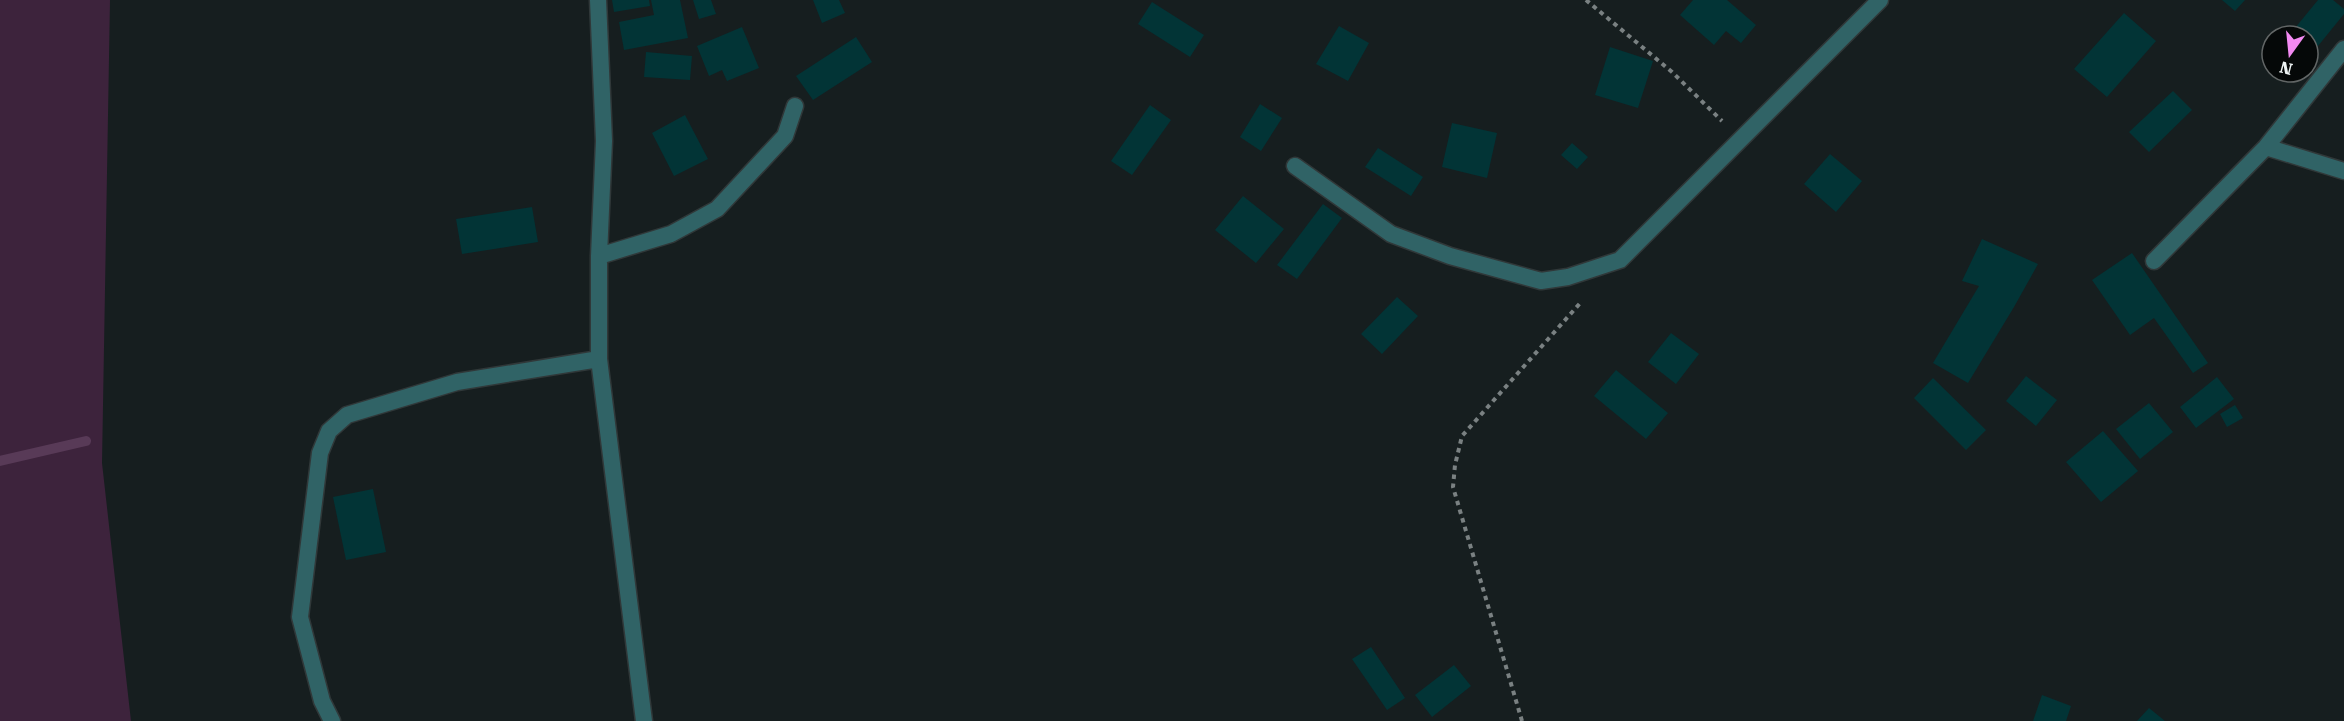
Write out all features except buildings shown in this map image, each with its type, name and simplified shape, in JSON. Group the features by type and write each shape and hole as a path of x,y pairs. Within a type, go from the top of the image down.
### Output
{"street":[{"path":"598,0 604,141 599,256 599,359 644,721"},
{"path":"1295,166 1390,234 1449,256 1541,281 1568,278 1620,260 1880,0"},
{"path":"2154,261 2266,147 2344,49"},
{"path":"599,256 671,234 717,209 785,136 795,106"},
{"path":"2266,147 2344,171"},
{"path":"332,721 322,701 300,617 320,453 329,430 347,415 457,382 599,359"}],"path":[{"path":"1586,0 1672,72 1741,140"},
{"path":"1522,721 1453,487 1455,465 1462,436 1589,294"}],"shaded area":[{"path":"0,0 110,0 102,463 131,721 0,721"}],"waterway":[{"path":"0,461 86,441"}]}
